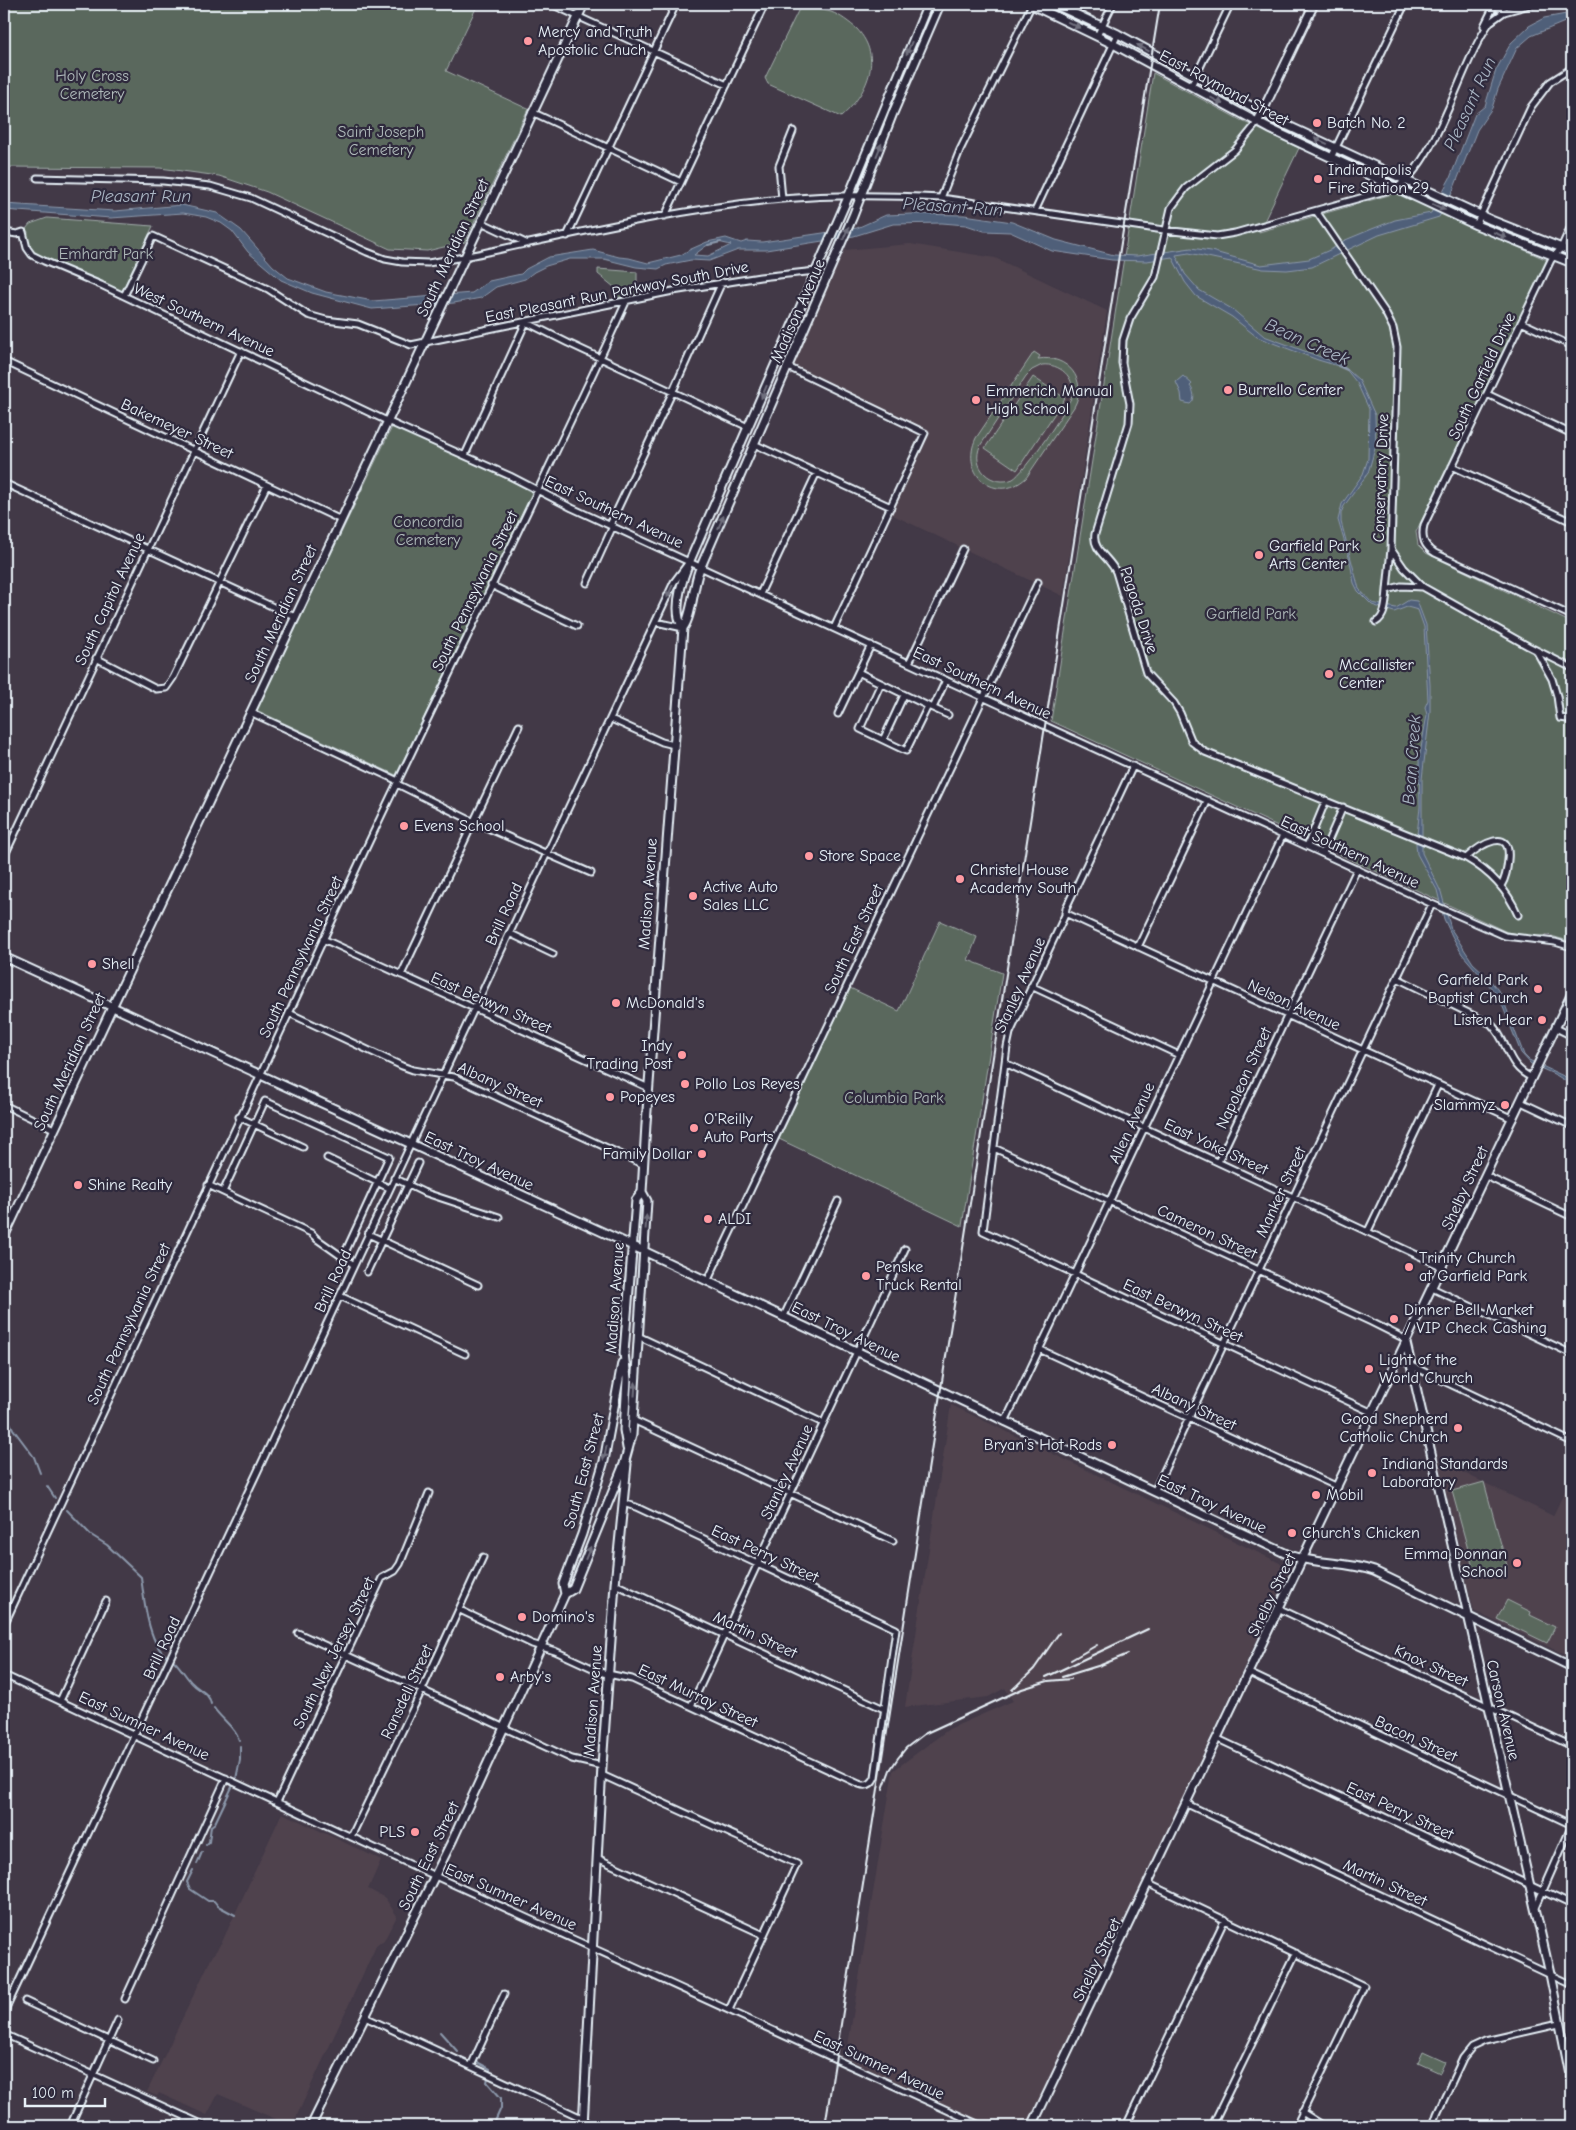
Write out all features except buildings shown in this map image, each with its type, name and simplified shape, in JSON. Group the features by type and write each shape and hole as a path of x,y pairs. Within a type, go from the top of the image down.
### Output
{"main road":[{"name":"South Meridian Street","path":"4,1237 584,4"},
{"name":"Madison Avenue","path":"683,628 678,620 679,603 682,582 689,562 849,195 928,4"},
{"name":"Madison Avenue","path":"583,2122 602,1766 615,1584 628,1453 624,1430 627,1379 624,1353 636,1200 642,1192 683,628 688,621 694,587 701,567 839,250 940,4"},
{"name":"East Raymond Street","path":"1031,4 1098,36 1258,123 1331,158 1476,225 1572,263"},
{"name":"East Raymond Street","path":"1054,4 1118,34 1262,113 1480,215 1572,252"},
{"path":"1258,123 1314,4"},
{"name":"East Troy Avenue","path":"4,957 258,1076 633,1246 1286,1554 1304,1560 1361,1566 1572,1667"},
{"name":"Shelby Street","path":"1032,2126 1304,1560 1572,993"},
{"name":"Madison Avenue","path":"632,1435 647,1201 642,1192"},
{"name":"Carson Avenue","path":"1406,1343 1550,1974 1572,2084"},
{"name":"South East Street","path":"565,1594 563,1584 582,1534 604,1459 617,1400 624,1353"},
{"name":"South East Street","path":"311,2126 505,1728 565,1594 573,1589 628,1453 632,1435"}],"street":[{"path":"551,4 727,86"},
{"path":"567,236 676,4"},
{"path":"665,216 766,4"},
{"path":"941,198 963,144 1031,4"},
{"path":"1098,36 1113,4"},
{"path":"1331,158 1405,4"},
{"path":"37,178 163,180 210,186 251,198 367,252 385,259 402,262 428,263 464,257 665,216 724,206 782,199 849,195 941,198 1164,230 1224,236 1396,188 1406,181 1430,145 1482,36 1494,19 1506,11 1533,4"},
{"path":"1482,36 1491,5 1506,11"},
{"path":"1191,86 1229,7"},
{"path":"1035,211 1118,34"},
{"path":"1476,225 1536,99 1550,82 1572,68"},
{"path":"532,112 680,182"},
{"name":"Pagoda Drive","path":"1258,123 1235,150 1193,181 1179,194 1171,208 1151,287 1130,319 1124,335 1122,363 1130,404 1129,423 1094,534 1094,543 1097,549 1110,561 1116,572 1146,673 1178,709 1195,746 1205,752 1466,858 1501,886 1518,915"},
{"path":"782,199 779,166 793,131"},
{"name":"Conservatory Drive","path":"1316,211 1384,312 1393,328 1396,341 1391,549 1404,568 1424,587 1572,668"},
{"path":"480,222 528,244"},
{"name":"South Garfield Drive","path":"1571,613 1435,553 1424,543 1424,525 1521,322 1572,224"},
{"name":"West Southern Avenue","path":"4,232 17,234 23,232 27,248 36,257 124,296 387,421"},
{"name":"East Pleasant Run Parkway South Drive","path":"124,296 153,236 264,287 308,315 326,320 358,324 404,344 424,342 722,282 816,272"},
{"path":"587,583 722,282"},
{"name":"South Pennsylvania Street","path":"4,1625 258,1076 626,302"},
{"path":"465,455 526,322 748,427"},
{"path":"1521,322 1572,346"},
{"name":"South Capitol Avenue","path":"4,857 241,351"},
{"name":"Bakemeyer Street","path":"4,361 340,520"},
{"path":"788,368 925,433 834,628"},
{"path":"1487,394 1572,434"},
{"name":"East Southern Avenue","path":"387,421 465,455 611,526 1452,913 1506,936 1555,942 1572,947"},
{"path":"754,444 891,507"},
{"path":"1452,466 1572,522"},
{"path":"760,594 817,472"},
{"path":"4,483 295,617"},
{"path":"96,658 156,689 166,688 173,678 267,485"},
{"path":"909,663 963,549"},
{"path":"1376,622 1380,620 1383,614 1391,549"},
{"name":"Brill Road","path":"4,2013 674,582 689,562"},
{"name":"South East Street","path":"707,1282 1038,582"},
{"path":"491,585 577,626"},
{"path":"1387,590 1401,586 1424,587"},
{"path":"656,622 683,628"},
{"path":"838,714 871,645"},
{"path":"1536,650 1552,679 1560,718 1567,719 1572,716"},
{"path":"858,672 948,715"},
{"path":"881,683 860,729 906,751 946,680"},
{"path":"883,740 904,695"},
{"path":"250,712 398,782 474,822 547,852 591,873"},
{"path":"611,719 662,742 674,745"},
{"path":"401,975 519,726"},
{"name":"Stanley Avenue","path":"983,1231 1010,1033 1132,766"},
{"path":"1138,947 1208,800"},
{"path":"1307,846 1326,800"},
{"path":"1323,853 1343,807"},
{"name":"Allen Avenue","path":"1005,1422 1283,835"},
{"path":"1466,858 1474,851 1496,841 1506,842 1510,849 1506,874 1501,886"},
{"name":"Napoleon Street","path":"1218,1162 1357,869"},
{"name":"Manker Street","path":"1154,1492 1293,1196 1434,905"},
{"name":"Nelson Avenue","path":"1065,913 1513,1119"},
{"path":"509,933 553,954"},
{"name":"East Berwyn Street","path":"323,939 649,1088"},
{"path":"1397,978 1491,1024 1502,1038 1514,1065 1520,1072 1533,1076"},
{"path":"1031,986 1178,1055"},
{"name":"Albany Street","path":"288,1013 402,1066 413,1070 454,1077 644,1165"},
{"path":"1556,1028 1572,1036"},
{"name":"East Yoke Street","path":"1005,1063 1443,1266"},
{"path":"1368,1231 1438,1085"},
{"path":"223,1192 265,1100 389,1157 343,1257"},
{"path":"1521,1102 1572,1126"},
{"path":"4,1105 54,1129"},
{"path":"240,1117 303,1147"},
{"name":"Cameron Street","path":"994,1148 1401,1336 1406,1339 1406,1343"},
{"path":"327,1158 390,1188"},
{"path":"367,1272 418,1163"},
{"path":"1486,1176 1572,1217"},
{"path":"394,1178 423,1192 500,1217"},
{"path":"208,1185 311,1233 354,1265"},
{"path":"784,1318 838,1201"},
{"name":"East Berwyn Street","path":"983,1231 1373,1414"},
{"path":"368,1234 478,1285"},
{"name":"Stanley Avenue","path":"691,1706 905,1249"},
{"path":"1432,1288 1572,1354"},
{"path":"340,1296 465,1354"},
{"path":"638,1336 824,1423"},
{"name":"Albany Street","path":"1039,1349 1338,1487"},
{"path":"1412,1366 1572,1442"},
{"path":"632,1420 893,1541"},
{"name":"South New Jersey Street","path":"277,1802 382,1578 395,1571 400,1564 429,1493"},
{"name":"East Perry Street","path":"623,1503 896,1629 884,1709"},
{"name":"Ransdell Street","path":"351,1838 460,1610 483,1557"},
{"name":"Martin Street","path":"615,1584 884,1709"},
{"path":"60,1701 106,1601"},
{"name":"Knox Street","path":"1280,1609 1572,1746"},
{"name":"East Murray Street","path":"460,1610 542,1647 609,1674 632,1679 859,1784 869,1785 875,1777 884,1709"},
{"path":"298,1633 572,1759 602,1766"},
{"name":"Bacon Street","path":"1249,1674 1572,1825"},
{"name":"East Sumner Avenue","path":"4,1675 351,1838 982,2126"},
{"name":"East Perry Street","path":"1218,1739 1572,1905"},
{"path":"602,1775 797,1864 729,2010"},
{"path":"124,1999 226,1778"},
{"name":"Martin Street","path":"1187,1804 1572,1985"},
{"path":"1535,1909 1572,1825"},
{"path":"596,1858 764,1935"},
{"path":"1149,1884 1364,1986 1296,2126"},
{"path":"1126,2126 1225,1919"},
{"path":"1212,2126 1296,1953"},
{"path":"470,2066 504,1994"},
{"path":"25,2001 153,2061"},
{"path":"365,2018 470,2066 583,2122"},
{"path":"70,2126 118,2020"},
{"path":"1433,2126 1463,2058 1472,2047 1485,2040 1559,2024"},
{"path":"4,2034 206,2126"},
{"path":"1302,2112 1324,2126"},
{"path":"183,2126 187,2118"}],"shaded area":[{"name":"Emmerich Manual High School","path":"910,244 995,258 1107,311 1063,596 891,514 930,434 789,366 845,250"},
{"path":"951,1405 1286,1566 1287,1575 1028,2126 990,2126 846,2058 893,1771 949,1729 1013,1701 1005,1688 988,1697 905,1707"},
{"name":"Emma Donnan School","path":"1439,1461 1553,1516 1572,1476 1572,1658 1474,1611"},
{"path":"282,1813 381,1860 368,1889 385,1898 397,1916 383,1942 377,1944 292,2126 218,2094 207,2115 159,2093 157,2096 147,2092 212,1957 222,1942"}],"green space":[{"path":"4,4 478,4 446,71 528,109 465,242 427,251 390,249 267,192 219,176 160,168 4,167"},
{"path":"800,7 827,11 841,17 857,29 865,40 870,52 871,64 865,87 841,117 768,84 765,78"},
{"name":"Garfield Park","path":"1153,73 1244,122 1299,148 1259,232 1396,193 1547,260 1416,532 1418,545 1426,553 1572,623 1572,942 1548,935 1529,937 1507,932 1051,721"},
{"name":"Emhardt Park","path":"47,218 153,226 121,293 40,258 32,252 27,244 28,232 26,229 30,224"},
{"path":"598,269 637,272 637,294 615,298 614,287 598,274"},
{"path":"1034,352 1040,356 1038,359 1058,361 1073,371 1079,387 1074,407 1026,478 1015,486 993,487 983,482 976,474 972,463 972,451 976,438","holes":["1042,365 1060,369 1069,377 1073,388 1069,402 1045,439 1013,479 998,481 991,478 982,471 979,464 978,453 980,446 1026,376 1032,370"]},
{"path":"1033,377 1065,398 1017,470 985,448"},
{"name":"Concordia Cemetery","path":"393,425 534,492 396,775 256,710"},
{"name":"Columbia Park","path":"940,921 977,937 968,960 1002,973 962,1226 779,1139 850,988 899,1011"},
{"path":"1484,1482 1507,1566 1475,1575 1452,1491"},
{"path":"1507,1600 1531,1612 1530,1615 1555,1627 1547,1643 1497,1619"},
{"path":"1423,2052 1445,2062 1440,2073 1418,2063"}],"water":[{"name":"Pleasant Run","path":"1572,13 1572,19 1531,36 1517,48 1498,89 1492,108 1477,130 1452,193 1439,217 1379,235 1312,267 1287,270 1263,269 1189,253 1176,255 1185,274 1199,290 1232,309 1264,336 1342,365 1359,380 1375,415 1376,445 1368,473 1344,506 1341,513 1341,522 1359,589 1372,603 1396,608 1409,600 1417,601 1426,625 1430,712 1422,779 1422,853 1441,892 1451,929 1473,963 1486,975 1501,994 1524,1055 1529,1060 1570,1079 1572,1085 1556,1075 1531,1064 1521,1053 1499,997 1462,954 1452,936 1444,919 1437,890 1417,854 1416,844 1420,807 1419,759 1427,715 1425,707 1428,700 1424,627 1418,610 1407,607 1394,612 1372,605 1358,591 1354,583 1349,557 1338,520 1342,504 1363,474 1368,459 1369,409 1357,383 1345,368 1257,337 1232,317 1196,296 1185,282 1172,257 1147,261 1112,260 1052,251 1010,232 984,231 966,225 942,223 893,224 854,236 766,250 738,250 709,261 691,260 666,265 658,269 636,267 604,259 570,259 546,266 525,279 496,287 481,298 454,303 372,309 312,293 281,280 248,252 232,231 221,223 206,217 183,213 111,218 4,210 4,204 115,211 182,205 217,213 241,230 273,266 288,278 326,292 373,301 472,293 489,281 521,274 526,269 549,257 593,250 648,263 681,255 707,242 726,238 741,243 747,241 762,242 857,228 886,215 964,215 1012,222 1056,240 1114,255 1137,256 1191,248 1211,251 1261,265 1309,259 1332,249 1343,241 1395,220 1431,213 1450,178 1475,114 1485,106 1496,70 1511,43 1529,26 1544,18","holes":["718,242 731,245 708,256 694,255 706,246"]},
{"path":"1183,376 1192,384 1190,386 1194,398 1190,404 1182,402 1181,393 1176,382"}],"waterway":[{"name":"Pleasant Run","path":"708,245 721,242"},
{"name":"Bean Creek","path":"1338,366 1347,370"},
{"path":"4,1410 13,1429 34,1457 40,1473"},
{"path":"47,1486 55,1498"},
{"path":"67,1510 91,1535 107,1545 141,1577 151,1632 161,1651 168,1657"},
{"path":"173,1660 192,1683 206,1694 211,1704"},
{"path":"214,1708 234,1731 239,1740"},
{"path":"236,1779 240,1760 240,1746"},
{"path":"206,1845 209,1842 211,1826 215,1823 233,1785"},
{"path":"197,1864 202,1852"},
{"path":"193,1870 187,1882 190,1889 208,1901 214,1901 218,1906 235,1915"},
{"path":"440,2032 458,2052"},
{"path":"477,2062 490,2069 490,2073"},
{"path":"488,2078 487,2082 501,2098 501,2108 493,2126"}],"railway":[{"path":"825,2126 1160,4"},
{"path":"1046,1677 1148,1629"},
{"path":"1012,1690 1034,1669 1059,1633"},
{"path":"1071,1660 1097,1645"},
{"path":"1062,1677 1101,1665 1128,1654"},
{"path":"883,1789 890,1770 898,1758 906,1748 924,1734 1022,1689 1048,1681 1071,1679"}],"place":[{"name":"Mercy and Truth Apostolic Chuch","path":"528,41"},
{"name":"Batch No. 2","path":"1317,123"},
{"name":"Indianapolis Fire Station 29","path":"1318,179"},
{"name":"Burrello Center","path":"1228,390"},
{"name":"Emmerich Manual High School","path":"976,400"},
{"name":"Garfield Park Arts Center","path":"1259,555"},
{"name":"McCallister Center","path":"1329,674"},
{"name":"Evens School","path":"404,826"},
{"name":"Store Space","path":"809,856"},
{"name":"Christel House Academy South","path":"960,879"},
{"name":"Active Auto Sales LLC","path":"693,896"},
{"name":"Shell","path":"92,964"},
{"name":"Garfield Park Baptist Church","path":"1538,989"},
{"name":"McDonald's","path":"616,1003"},
{"name":"Listen Hear","path":"1542,1020"},
{"name":"Indy Trading Post","path":"682,1055"},
{"name":"Pollo Los Reyes","path":"685,1084"},
{"name":"Popeyes","path":"610,1097"},
{"name":"Slammyz","path":"1505,1105"},
{"name":"O'Reilly Auto Parts","path":"694,1128"},
{"name":"Family Dollar","path":"702,1154"},
{"name":"Shine Realty","path":"78,1185"},
{"name":"ALDI","path":"708,1219"},
{"name":"Trinity Church at Garfield Park","path":"1409,1267"},
{"name":"Penske Truck Rental","path":"866,1276"},
{"name":"Dinner Bell Market / VIP Check Cashing","path":"1394,1319"},
{"name":"Light of the World Church","path":"1369,1369"},
{"name":"Good Shepherd Catholic Church","path":"1458,1428"},
{"name":"Bryan's Hot Rods","path":"1112,1445"},
{"name":"Indiana Standards Laboratory","path":"1372,1473"},
{"name":"Mobil","path":"1316,1495"},
{"name":"Church's Chicken","path":"1292,1533"},
{"name":"Emma Donnan School","path":"1517,1563"},
{"name":"Domino's","path":"522,1617"},
{"name":"Arby's","path":"500,1677"},
{"name":"PLS","path":"415,1832"}],"park label":[{"name":"Holy Cross Cemetery","path":"92,85"},
{"name":"Saint Joseph Cemetery","path":"381,141"}]}
